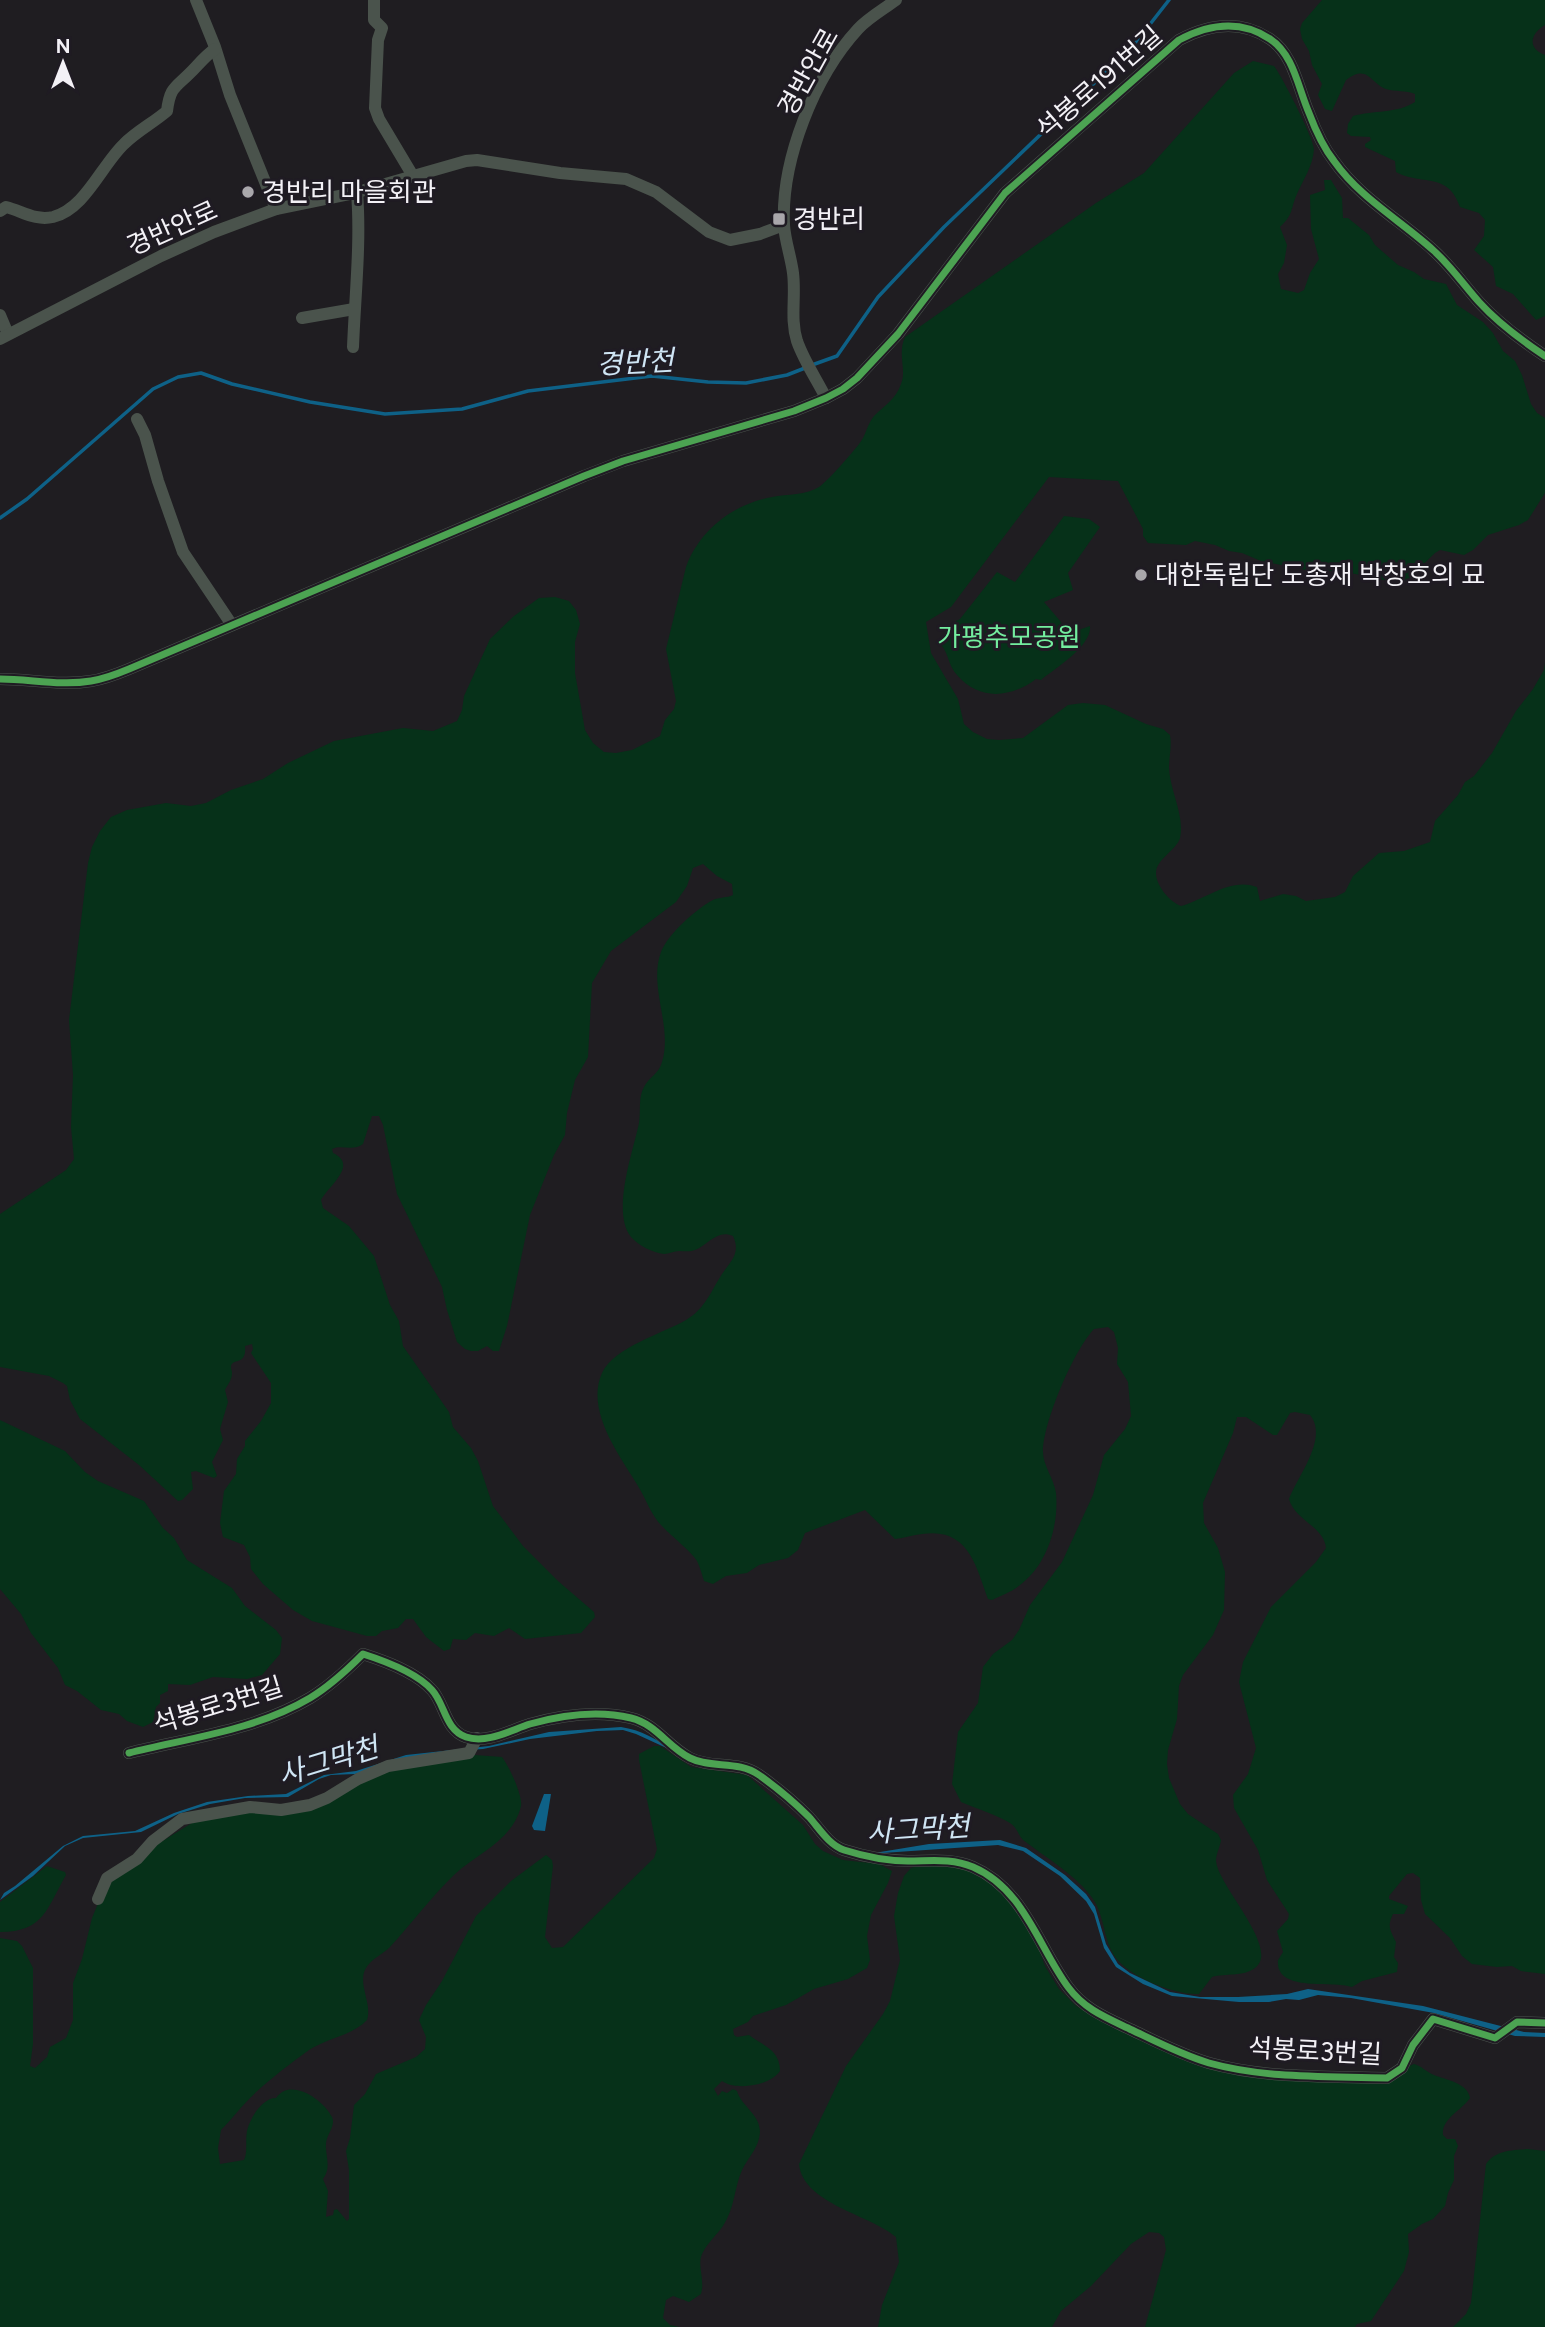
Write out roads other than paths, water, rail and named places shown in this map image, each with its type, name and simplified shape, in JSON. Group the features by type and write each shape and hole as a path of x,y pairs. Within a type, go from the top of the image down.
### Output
{"street":[{"path":"196,0 230,95 276,209"},
{"path":"374,0 374,20 382,28 378,40 375,108 413,176"},
{"name":"경반안로","path":"823,393 798,344 793,326 793,275 784,225 791,161 799,131 812,100 855,33 896,0"},
{"name":"석봉로191번길","path":"0,679 57,683 102,679 584,476 624,461 761,421 857,378 898,334 1005,193 1179,40 1195,31 1213,26 1232,25 1251,29 1272,40 1294,69 1309,114 1321,139 1347,177 1370,200 1447,263 1501,324 1545,356"},
{"path":"0,211 6,207 42,218 67,211 78,202 120,147 167,111 169,95 174,87 215,49"},
{"name":"경반안로","path":"4,336 214,232 276,209 357,192 477,160 560,173 626,179 656,192 720,238 741,240 784,225"},
{"path":"353,347 360,230 357,192"},
{"path":"302,318 354,309"},
{"path":"0,315 4,336"},
{"path":"137,419 145,435 183,552 232,625"},
{"name":"석봉로3번길","path":"129,1753 244,1726 278,1713 323,1690 363,1654 392,1665 430,1688 448,1722 474,1745"},
{"name":"석봉로3번길","path":"97,1899 107,1878 137,1859 153,1841 182,1819 243,1807 281,1810 310,1805 388,1766 474,1745 565,1717 597,1714 628,1717 650,1726 688,1757 706,1763 737,1766 758,1774 807,1815 832,1843 843,1850 896,1861 945,1859 975,1868 1004,1888 1020,1906 1063,1979 1087,2008 1171,2048 1212,2064 1268,2074 1387,2078 1402,2068 1413,2045 1433,2019 1495,2038 1517,2022 1545,2023"}],"water":[{"path":"621,1727 648,1736 673,1751 623,1730 597,1731 530,1739 483,1749 438,1752 355,1774 331,1775 288,1797 245,1798 210,1804 178,1814 141,1832 83,1838 65,1846 33,1876 0,1900 4,1893 63,1846 83,1836 135,1831 174,1813 207,1802 248,1796 286,1794 324,1775 356,1771 406,1755 489,1746 549,1732"},
{"path":"544,1794 551,1794 545,1831 534,1830 532,1826"},
{"path":"1000,1840 1026,1848 1065,1875 1086,1894 1095,1907 1106,1944 1118,1964 1130,1973 1170,1992 1200,1997 1238,1997 1287,1994 1308,1989 1423,2006 1524,2032 1545,2033 1545,2037 1515,2036 1434,2013 1351,1998 1318,1995 1299,2000 1239,2002 1172,1996 1143,1984 1116,1967 1104,1948 1094,1914 1086,1901 1060,1876 1023,1851 998,1845 868,1854 929,1844"}],"waterway":[{"name":"경반천","path":"812,365 837,356 878,297 944,227 1133,46 1169,0"},
{"name":"경반천","path":"0,518 27,499 153,389 178,377 201,373 232,384 310,402 385,414 462,409 528,391 652,376 746,383 787,375 805,368"}],"place":[{"name":"경반리 마을회관","path":"248,192"},
{"name":"경반리","path":"779,219"},
{"name":"대한독립단 도총재 박창호의 묘","path":"1141,575"}],"park label":[{"name":"가평추모공원","path":"1009,637"}],"water label":[{"name":"사그막천","path":"328,1761"},
{"name":"사그막천","path":"918,1829"}]}
